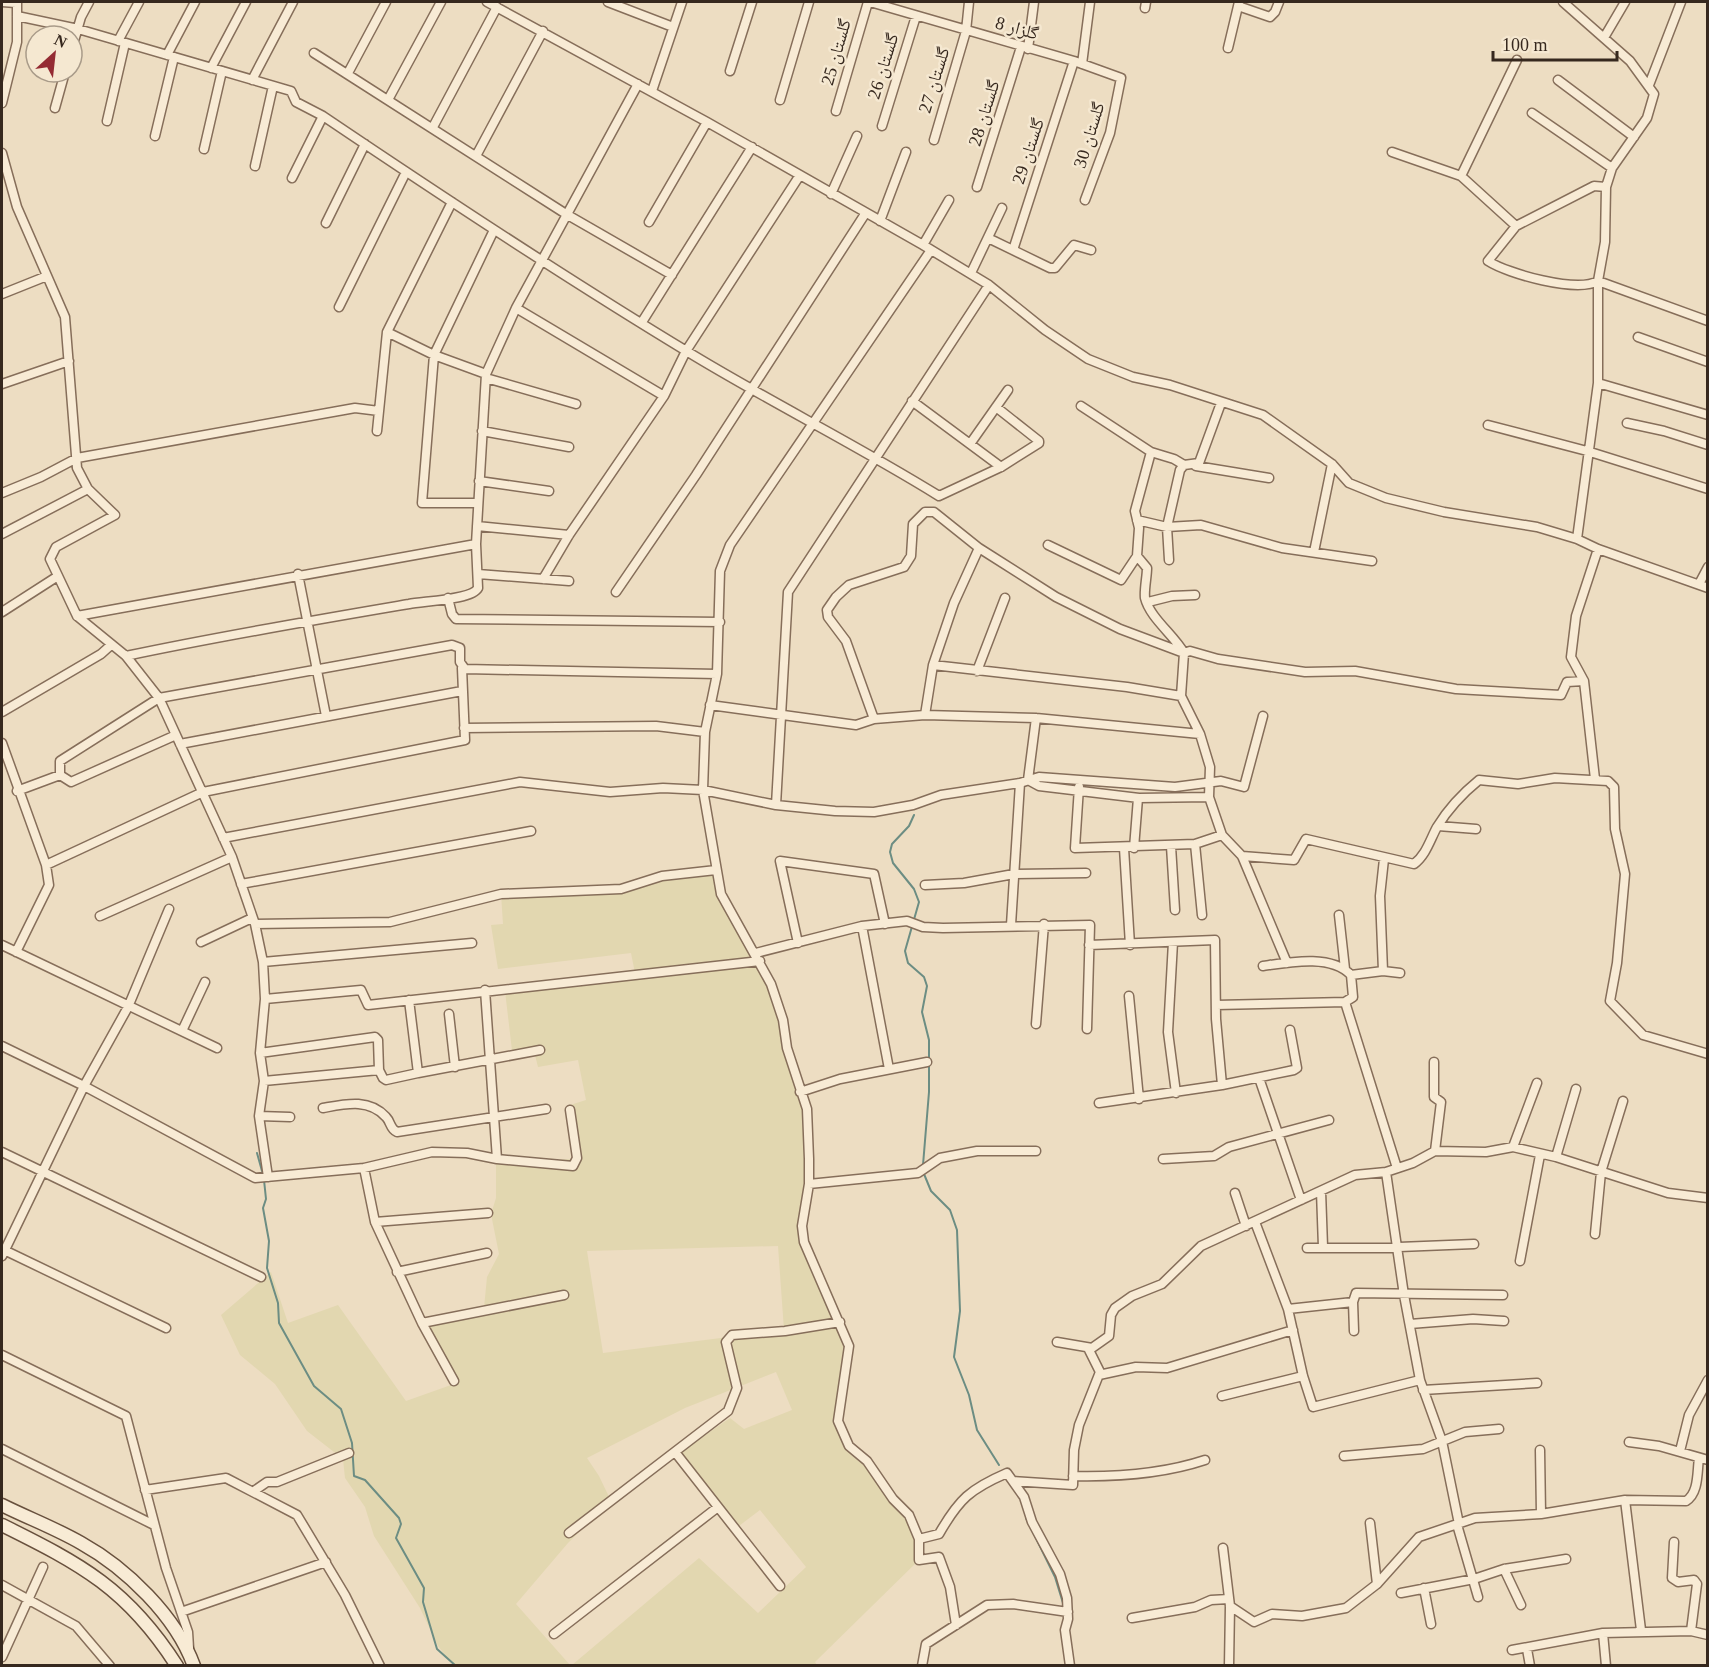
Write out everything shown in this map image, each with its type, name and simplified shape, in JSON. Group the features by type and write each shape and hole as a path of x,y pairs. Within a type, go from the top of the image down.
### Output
{"street":[{"path":"2,2 16,2 17,16 17,42 2,104"},
{"path":"80,24 89,2"},
{"path":"106,121 122,42 139,2"},
{"path":"155,136 170,56 195,2"},
{"path":"211,68 246,2"},
{"path":"252,80 293,2"},
{"path":"348,73 386,2"},
{"path":"389,98 441,2"},
{"path":"487,2 652,91 971,273 1045,330 1088,359 1133,377 1170,385 1263,415 1332,465 1349,483 1386,498 1444,513 1537,527 1577,538 1598,549 1703,586 1707,567"},
{"path":"608,2 673,27"},
{"path":"652,91 682,2"},
{"path":"730,71 752,2"},
{"path":"780,100 809,2"},
{"name":"گلزار 8","path":"869,2 1078,63 1121,78"},
{"name":"گلستان 25","path":"837,111 869,2"},
{"path":"906,13 907,2"},
{"name":"گلستان 27","path":"934,140 966,31 969,2"},
{"name":"گلستان 28","path":"977,187 1025,48 1034,2"},
{"name":"گلستان 29","path":"1014,250 1078,63 1090,2"},
{"path":"1228,48 1238,4 1270,17 1279,2"},
{"path":"1564,2 1605,36 1630,61 1654,94 1649,110 1634,137 1612,168 1606,188 1605,243 1598,281 1598,383 1577,538"},
{"path":"1605,36 1625,2"},
{"path":"1649,85 1681,2"},
{"path":"433,127 497,6"},
{"path":"17,16 55,24"},
{"name":"گلستان 26","path":"882,126 916,16"},
{"path":"84,31 291,91 296,102 323,116 541,261 686,351 942,496 951,488 1001,467 1036,447 1039,441 996,407"},
{"path":"476,156 543,31"},
{"path":"314,53 389,98 566,214 672,275"},
{"path":"1461,176 1517,60"},
{"path":"2,72 11,70"},
{"path":"204,149 222,71"},
{"name":"گلستان 30","path":"1085,200 1110,132 1121,78"},
{"path":"1558,80 1634,137"},
{"path":"55,108 62,84"},
{"path":"126,656 307,622 448,598 468,597 475,593 478,574 476,544 486,376 516,308 638,84"},
{"path":"255,166 273,86"},
{"path":"1532,113 1612,168"},
{"path":"292,178 323,116"},
{"path":"649,222 707,122"},
{"path":"831,195 857,136"},
{"path":"326,223 365,144"},
{"path":"642,322 752,147"},
{"path":"880,221 906,152"},
{"path":"1392,152 1461,176 1516,225"},
{"path":"2,153 17,207 65,317 77,468 88,489 115,515 56,547 50,559 77,616 126,656 159,698 232,857 254,921 263,962 265,999 260,1053 264,1082 259,1116 268,1177"},
{"path":"339,308 406,172"},
{"path":"543,579 569,535 664,396 686,351 800,175"},
{"path":"1606,188 1594,186 1516,225 1488,258 1490,263 1557,284 1589,286 1598,281 1707,321"},
{"path":"923,245 948,200"},
{"path":"377,431 387,332 452,202"},
{"path":"971,273 1002,208"},
{"path":"616,592 865,214"},
{"path":"478,503 422,503 434,355 494,230"},
{"path":"988,238 1055,268 1068,248 1074,245 1091,250"},
{"path":"931,250 730,545 720,571 717,674 705,732 703,790 721,894 758,957 778,1000 787,1048 807,1108 809,1184 802,1226 804,1242 849,1346 838,1420 849,1446 867,1461 893,1499 909,1515 919,1539 919,1560 939,1557 950,1587 956,1625"},
{"path":"2,294 47,276"},
{"path":"776,805 783,716 788,592 989,285"},
{"path":"516,308 664,396"},
{"path":"387,332 434,355 486,376 576,404"},
{"path":"1638,337 1707,362"},
{"path":"2,384 69,361"},
{"path":"1598,383 1707,415"},
{"path":"970,444 1008,390"},
{"path":"912,401 1001,467"},
{"path":"1196,466 1221,403"},
{"path":"1082,406 1151,452 1174,459 1184,465 1269,478"},
{"path":"2,493 41,477 76,458 355,408 379,411"},
{"path":"1627,423 1664,431 1707,445"},
{"path":"1488,425 1587,451 1707,489"},
{"path":"482,431 569,447"},
{"path":"1048,545 1121,580 1137,556 1135,511 1151,452"},
{"path":"1169,560 1167,526 1180,470 1184,465"},
{"path":"1314,552 1332,465"},
{"path":"479,481 549,491"},
{"path":"2,534 88,489"},
{"path":"874,719 846,641 828,617 827,610 836,597 849,585 904,567 911,556 913,524 925,512 934,512 980,548 1056,597 1120,629 1184,653 1190,651 1227,661 1305,672 1355,670 1456,689 1561,695 1567,682 1584,681"},
{"path":"1137,520 1167,526 1201,525 1282,548 1372,561"},
{"path":"477,526 569,535"},
{"path":"77,616 298,574 476,544"},
{"path":"925,715 933,665 954,603 980,548"},
{"path":"1595,779 1584,681 1571,657 1576,616 1598,549"},
{"path":"1137,556 1147,568 1145,598 1156,618 1175,637 1184,653 1181,696 1200,734 1210,766 1209,797 1222,836 1242,856 1287,963"},
{"path":"298,574 326,716"},
{"path":"478,574 569,581"},
{"path":"2,612 58,576"},
{"path":"1148,602 1172,596 1195,595"},
{"path":"448,598 452,614 456,619 720,622"},
{"path":"977,670 1005,598"},
{"path":"2,712 101,654 111,645"},
{"path":"46,865 203,792 465,740 460,648 452,645 159,698 60,761 60,775"},
{"path":"933,665 1127,687 1181,696"},
{"path":"462,668 717,674"},
{"path":"180,744 462,691"},
{"path":"710,705 856,725 874,719 925,715 1036,718 1200,734"},
{"path":"224,838 520,782 610,792 663,788 703,790 776,805 835,812 874,812 913,805 941,795 1024,782 1040,777 1140,786 1175,787 1221,781 1245,785 1263,716"},
{"path":"1011,925 1024,782 1036,718"},
{"path":"465,728 656,726 705,732"},
{"path":"60,775 72,782 176,735"},
{"path":"2,742 17,791 46,865 49,885 16,952"},
{"path":"17,791 60,775"},
{"path":"1242,856 1294,860 1306,839 1384,859 1414,864 1421,859 1438,826 1452,806 1479,780 1518,784 1555,778 1595,779 1608,782 1614,787 1615,829 1625,874 1620,944 1610,1001 1643,1035 1707,1054"},
{"path":"1080,780 1075,848 1171,846 1195,844 1222,836"},
{"path":"1024,782 1079,792 1139,798 1209,797"},
{"path":"1134,848 1140,786"},
{"path":"1438,826 1476,829"},
{"path":"241,884 531,831"},
{"path":"1195,844 1202,915"},
{"path":"1171,846 1175,910"},
{"path":"1124,848 1130,945"},
{"path":"100,916 232,857"},
{"path":"1383,971 1380,896 1384,859"},
{"path":"798,943 780,861 874,874 885,924"},
{"path":"201,942 254,921 390,922 501,894 621,889 662,876 716,870"},
{"path":"925,885 964,883 1014,874 1086,873"},
{"path":"166,1328 2,1252 84,1086 128,1007 169,909"},
{"path":"1216,1005 1345,1002 1353,997 1339,915"},
{"path":"265,999 361,990 367,1005 409,1000 758,957 798,943 861,926 912,923 943,928 1044,924 1089,925 1087,1029"},
{"path":"1036,1024 1044,924"},
{"path":"861,926 889,1069"},
{"path":"1089,945 1215,940 1216,1005 1222,1085"},
{"path":"1173,942 1168,1032 1176,1093"},
{"path":"263,962 472,943"},
{"path":"2,945 217,1048"},
{"path":"1263,966 1318,962 1348,972 1400,973"},
{"path":"182,1031 205,981"},
{"path":"485,990 497,1159"},
{"path":"1129,996 1139,1099"},
{"path":"409,1000 418,1073"},
{"path":"1345,1002 1397,1168"},
{"path":"449,1014 455,1067"},
{"path":"1099,1103 1176,1093 1296,1069 1290,1030"},
{"path":"260,1053 375,1037 378,1040 381,1076 386,1080 540,1050"},
{"path":"2,1046 84,1086 255,1178 364,1168 432,1152 467,1153 497,1159 573,1166 577,1158 570,1110"},
{"path":"800,1092 889,1069 927,1062"},
{"path":"1434,1062 1434,1097 1441,1102 1435,1151"},
{"path":"264,1082 380,1070"},
{"path":"1258,1078 1301,1200"},
{"path":"1513,1147 1537,1083"},
{"path":"1556,1157 1576,1089"},
{"path":"1595,1233 1601,1172 1623,1101"},
{"path":"323,1108 347,1103 373,1106 397,1132 546,1109"},
{"path":"259,1116 290,1117"},
{"path":"1163,1159 1214,1156 1229,1147 1329,1120"},
{"path":"1057,1341 1088,1348 1109,1336 1111,1315 1115,1308 1132,1296 1162,1284 1201,1246 1355,1175 1386,1172 1435,1151 1486,1152 1513,1147 1556,1157 1668,1192 1707,1198"},
{"path":"809,1184 918,1173 940,1158 976,1151 1036,1151"},
{"path":"2,1152 261,1277"},
{"path":"1521,1261 1540,1155"},
{"path":"364,1168 375,1222 422,1323 454,1381"},
{"path":"1386,1172 1404,1295 1420,1380 1442,1441 1460,1524 1458,1528 1478,1597"},
{"path":"1321,1191 1323,1247"},
{"path":"1235,1193 1287,1308 1313,1407 1420,1380"},
{"path":"375,1222 488,1213"},
{"path":"1307,1248 1474,1244"},
{"path":"397,1272 487,1253"},
{"path":"1354,1331 1353,1302 1356,1293 1503,1295"},
{"path":"422,1323 564,1296"},
{"path":"1287,1308 1353,1302"},
{"path":"1410,1324 1473,1319 1504,1322"},
{"path":"569,1533 728,1411 737,1388 726,1342 728,1338 732,1335 785,1331 840,1322"},
{"path":"1099,1375 1136,1367 1167,1368 1293,1330"},
{"path":"1013,1481 1072,1486 1074,1450 1079,1425 1099,1375 1088,1348"},
{"path":"2,1355 126,1416 154,1525 188,1632 189,1651"},
{"path":"1222,1396 1303,1376"},
{"path":"1680,1451 1689,1415 1707,1380"},
{"path":"1423,1390 1536,1383"},
{"path":"1344,1456 1423,1449 1465,1432 1498,1429"},
{"path":"1132,1618 1195,1607 1211,1600 1230,1603 1254,1622 1272,1614 1302,1616 1346,1608 1377,1584 1419,1537 1475,1518 1541,1514 1625,1500 1686,1501 1691,1497 1703,1459 1680,1451 1629,1442"},
{"path":"2,1449 154,1525"},
{"path":"1540,1450 1541,1514"},
{"path":"675,1452 780,1586"},
{"path":"254,1491 267,1482 278,1482 349,1453"},
{"path":"1073,1476 1114,1477 1187,1466 1205,1460"},
{"path":"919,1539 939,1534 955,1506 971,1492 1007,1473 1024,1497 1032,1522 1060,1574 1068,1612 1065,1630 1070,1665"},
{"path":"145,1490 226,1478 297,1515 326,1562 380,1665"},
{"path":"1625,1500 1641,1630"},
{"path":"2,1505 81,1543 111,1564 136,1585 168,1620 189,1651 194,1665"},
{"path":"554,1634 718,1507"},
{"path":"1370,1523 1377,1584"},
{"path":"2,1525 68,1557 108,1585 144,1620 177,1665"},
{"path":"1674,1542 1672,1578 1678,1582 1694,1580 1697,1584 1691,1631"},
{"path":"1223,1548 1230,1603 1229,1665"},
{"path":"1401,1593 1474,1579 1504,1569 1566,1559"},
{"path":"181,1612 326,1562"},
{"path":"2,1657 31,1599 43,1567"},
{"path":"1504,1569 1521,1605"},
{"path":"2,1585 31,1599 76,1626 110,1665"},
{"path":"1424,1588 1431,1624"},
{"path":"922,1665 926,1644 987,1605 1012,1604 1068,1612"},
{"path":"1512,1650 1603,1633 1641,1630 1691,1631 1707,1635"},
{"path":"1603,1633 1605,1665"},
{"path":"1527,1649 1530,1665"}],"shaded area":[{"path":"716,870 721,894 760,960 807,1109 809,1159 802,1226 849,1346 838,1421 844,1436 909,1515 919,1539 919,1560 815,1662 817,1665 572,1665 699,1558 758,1613 806,1567 760,1510 731,1532 675,1456 730,1418 744,1429 792,1410 776,1372 685,1408 587,1458 611,1501 568,1543 516,1604 570,1665 453,1665 438,1646 420,1608 374,1536 365,1507 345,1478 343,1459 307,1431 275,1384 240,1355 221,1315 271,1272 288,1323 338,1305 406,1401 451,1385 426,1322 484,1308 487,1277 499,1254 491,1214 496,1198 496,1163 572,1159 567,1106 586,1100 578,1060 538,1067 535,1055 513,1059 505,991 635,973 631,953 498,969 491,925 503,924 501,894 645,883","holes":["778,1246 784,1330 603,1353 587,1251"]}],"waterway":[{"path":"914,815 909,826 892,844 890,852 893,863 914,889 919,902 905,951 908,963 924,977 927,986 922,1012 929,1040 929,1092 923,1165"},
{"path":"257,1153 262,1171"},
{"path":"924,1174 931,1191 950,1210 957,1230 960,1311 954,1357 969,1395 977,1430 999,1465"},
{"path":"264,1180 266,1199 263,1208 269,1241 267,1268 278,1303 279,1323 314,1386 341,1409 352,1443 354,1476 365,1480 399,1518 401,1524 396,1538 424,1588 423,1602 437,1649 456,1666"},
{"path":"1026,1518 1055,1577 1063,1603"}]}
